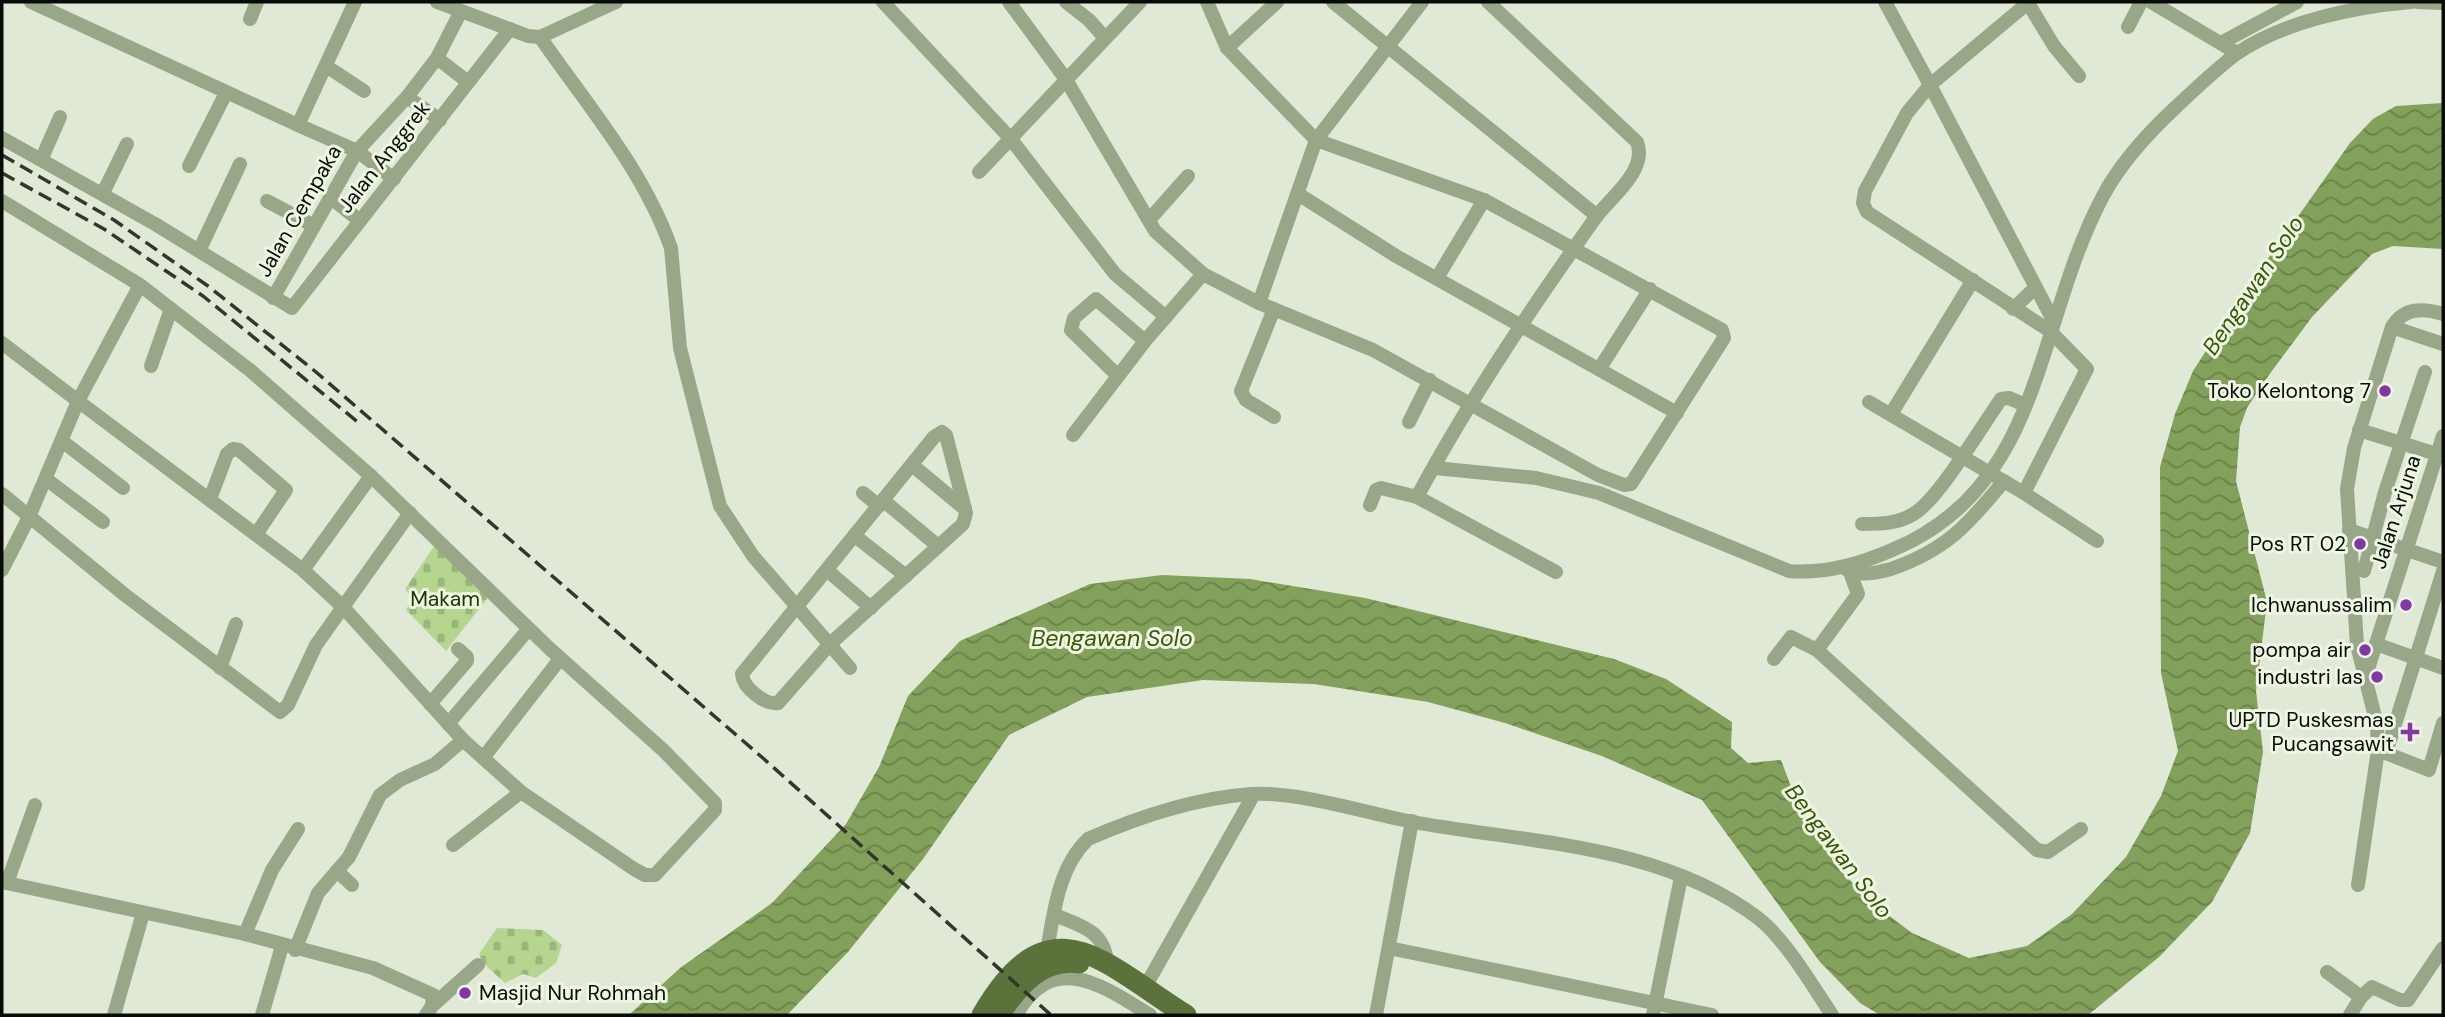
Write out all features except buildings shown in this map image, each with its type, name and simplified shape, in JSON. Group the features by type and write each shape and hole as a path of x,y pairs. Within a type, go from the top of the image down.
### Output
{"main road":[{"path":"982,1015 1020,967 1047,951 1076,950 1107,961 1142,988 1186,1015"},
{"path":"999,1015 1035,973 1056,963 1085,964 1142,988"}],"street":[{"path":"31,2 357,151 394,178"},
{"path":"250,19 257,2"},
{"path":"298,125 355,2"},
{"path":"437,2 540,37 634,168 657,210 671,248 680,348 713,489 736,532 850,668"},
{"path":"540,37 616,2"},
{"path":"883,2 1010,138 1115,274 1166,317"},
{"path":"1066,2 1089,20 1105,38"},
{"path":"979,172 1065,78 1140,2"},
{"path":"1016,4 1065,78 1155,231 1203,274 1259,303 1373,350 1472,402 1598,475 1624,485 1631,484 1724,338 1724,332 1650,289 1484,201 1316,140 1227,48 1207,2"},
{"path":"1227,48 1277,2"},
{"path":"1333,2 1597,216"},
{"path":"1259,303 1316,140 1386,45 1422,2"},
{"path":"1417,497 1472,402 1597,216 1636,166 1640,154 1637,142 1488,2"},
{"path":"1885,2 2036,287 2051,325 2088,369 2024,493"},
{"path":"2051,325 2013,309 1867,212 1863,203 1865,191 1901,122 1930,85 2029,2 2054,46 2079,76"},
{"path":"2128,27 2141,2"},
{"path":"2151,2 2237,53"},
{"path":"2221,43 2297,2"},
{"path":"1436,468 1536,478 1599,493 1789,571 1847,569 1876,573 1932,553 1958,533 1997,478 2080,243 2114,178 2146,135 2237,53 2325,8 2411,2"},
{"path":"2417,2 2443,3"},
{"name":"Jalan Cempaka","path":"273,298 357,151 407,97 437,58 461,11"},
{"name":"Jalan Anggrek","path":"273,298 290,309 295,307 510,29"},
{"path":"437,58 468,82"},
{"path":"326,66 364,91"},
{"path":"190,166 226,93"},
{"path":"407,97 440,120"},
{"path":"42,158 60,117"},
{"path":"2,138 103,193 273,298"},
{"path":"103,193 127,144"},
{"path":"199,251 240,164"},
{"path":"1149,220 1188,176"},
{"path":"1298,194 1437,278 1677,413"},
{"path":"330,197 360,221"},
{"path":"2,201 140,285 251,371 371,476 560,659 663,750 715,803 715,810 651,876 634,869 521,792 463,740 343,607 303,570 2,343"},
{"path":"267,201 314,226"},
{"path":"1437,278 1484,201"},
{"path":"1073,435 1145,341 1203,274"},
{"path":"1891,414 1973,280"},
{"path":"2,570 29,517 78,401 140,285"},
{"path":"2013,309 2036,287"},
{"path":"1600,368 1650,289"},
{"path":"1118,375 1071,330 1074,318 1096,299 1145,341"},
{"path":"151,366 172,309"},
{"path":"1274,309 1241,391 1246,400 1274,417"},
{"path":"2382,751 2357,645 2347,489 2359,430 2392,327 2398,317 2414,310 2443,314"},
{"path":"2392,327 2443,344"},
{"path":"2364,571 2371,538 2425,372"},
{"path":"1409,422 1430,380"},
{"path":"1862,524 1890,523 1917,513 1962,456 2001,399 2009,398 2025,405"},
{"path":"1869,402 2024,493 2097,541"},
{"path":"2359,430 2440,455"},
{"path":"944,432 965,509 963,524 830,645 778,703 768,704 743,681 743,672 799,607 912,465 934,437 944,432"},
{"name":"Jalan Arjuna","path":"2364,680 2440,455 2443,436"},
{"path":"62,442 123,488"},
{"path":"210,499 227,454 230,450 239,450 286,490 257,533"},
{"path":"912,465 965,509"},
{"path":"1598,475 1599,493"},
{"path":"303,570 371,476"},
{"path":"46,478 103,522"},
{"path":"1847,569 1920,539 1948,521 1997,478"},
{"path":"1370,505 1376,490 1381,488 1417,497 1556,572"},
{"path":"863,493 938,546"},
{"path":"2,494 276,711 283,711 309,657 410,513"},
{"path":"2349,530 2443,562"},
{"path":"855,537 906,576"},
{"path":"1910,562 1920,539"},
{"path":"1847,569 1858,594"},
{"path":"828,571 871,608"},
{"path":"2358,885 2382,751 2417,659 2443,571"},
{"path":"1817,650 1876,573"},
{"path":"220,668 236,624"},
{"path":"448,724 527,631"},
{"path":"1774,659 1791,637 1817,650 2037,850 2048,852 2081,829"},
{"path":"2376,644 2443,668"},
{"path":"430,704 467,661 467,657 458,649"},
{"path":"483,758 560,659"},
{"path":"2382,751 2436,772 2443,723"},
{"path":"261,1015 288,948 318,893 358,843 380,795 394,783 435,764 463,740"},
{"path":"453,845 521,792"},
{"path":"1142,988 1254,794"},
{"path":"1047,951 1057,892 1079,849 1088,839 1176,809 1217,798 1254,794 1318,801 1412,821 1575,847 1628,859 1681,877 1712,890 1766,925 1832,1015"},
{"path":"35,805 4,882 245,934 288,948 360,964 401,979 433,995 429,1011"},
{"path":"1376,1015 1412,821"},
{"path":"245,934 272,870 298,829"},
{"path":"337,871 352,885"},
{"path":"1653,1010 1681,877"},
{"path":"114,1015 143,913"},
{"path":"1055,915 1095,932 1105,948 1107,961"},
{"path":"1389,948 1653,1010 1712,1015"},
{"path":"2350,1015 2361,997 2372,987 2400,1000 2408,1000 2443,948"},
{"path":"429,1011 478,965"},
{"path":"2327,972 2361,997"},
{"path":"1016,1015 1023,1003 1048,980 1064,977 1082,979 1116,994 1150,1015"}],"green space":[{"name":"Makam","path":"435,545 490,595 446,651 406,610 412,598 405,589"},
{"path":"497,928 543,930 562,945 556,963 536,978 523,974 505,983 483,963 479,954"}],"water":[{"name":"Bengawan Solo","path":"2443,103 2443,249 2393,246 2372,254 2312,317 2263,383 2247,408 2240,427 2236,481 2267,602 2256,691 2263,752 2250,833 2212,902 2159,957 2088,1015 1880,1015 1860,1003 1820,962 1702,800 1602,756 1505,723 1428,702 1314,684 1203,680 1087,697 1009,735 923,859 848,952 787,1015 629,1015 680,968 772,903 846,824 879,767 908,696 960,641 1090,584 1162,575 1250,579 1365,598 1614,659 1666,679 1732,722 1731,748 1748,763 1781,760 1802,816 1839,869 1871,902 1912,933 1969,958 2027,946 2072,914 2126,857 2161,796 2178,751 2161,673 2160,467 2175,414 2193,371 2240,298 2350,143 2373,119 2396,106"}],"railway":[{"path":"2,155 114,220 208,286 316,372 764,759 1051,1015"},
{"path":"2,173 104,229 203,296 359,423"}],"place":[{"name":"Toko Kelontong 7","path":"2385,391"},
{"name":"Pos RT 02","path":"2360,544"},
{"name":"Ichwanussalim","path":"2406,605"},
{"name":"pompa air","path":"2365,650"},
{"name":"industri las","path":"2377,677"},
{"name":"UPTD Puskesmas Pucangsawit","path":"2410,732"},
{"name":"Masjid Nur Rohmah","path":"465,993"}]}
